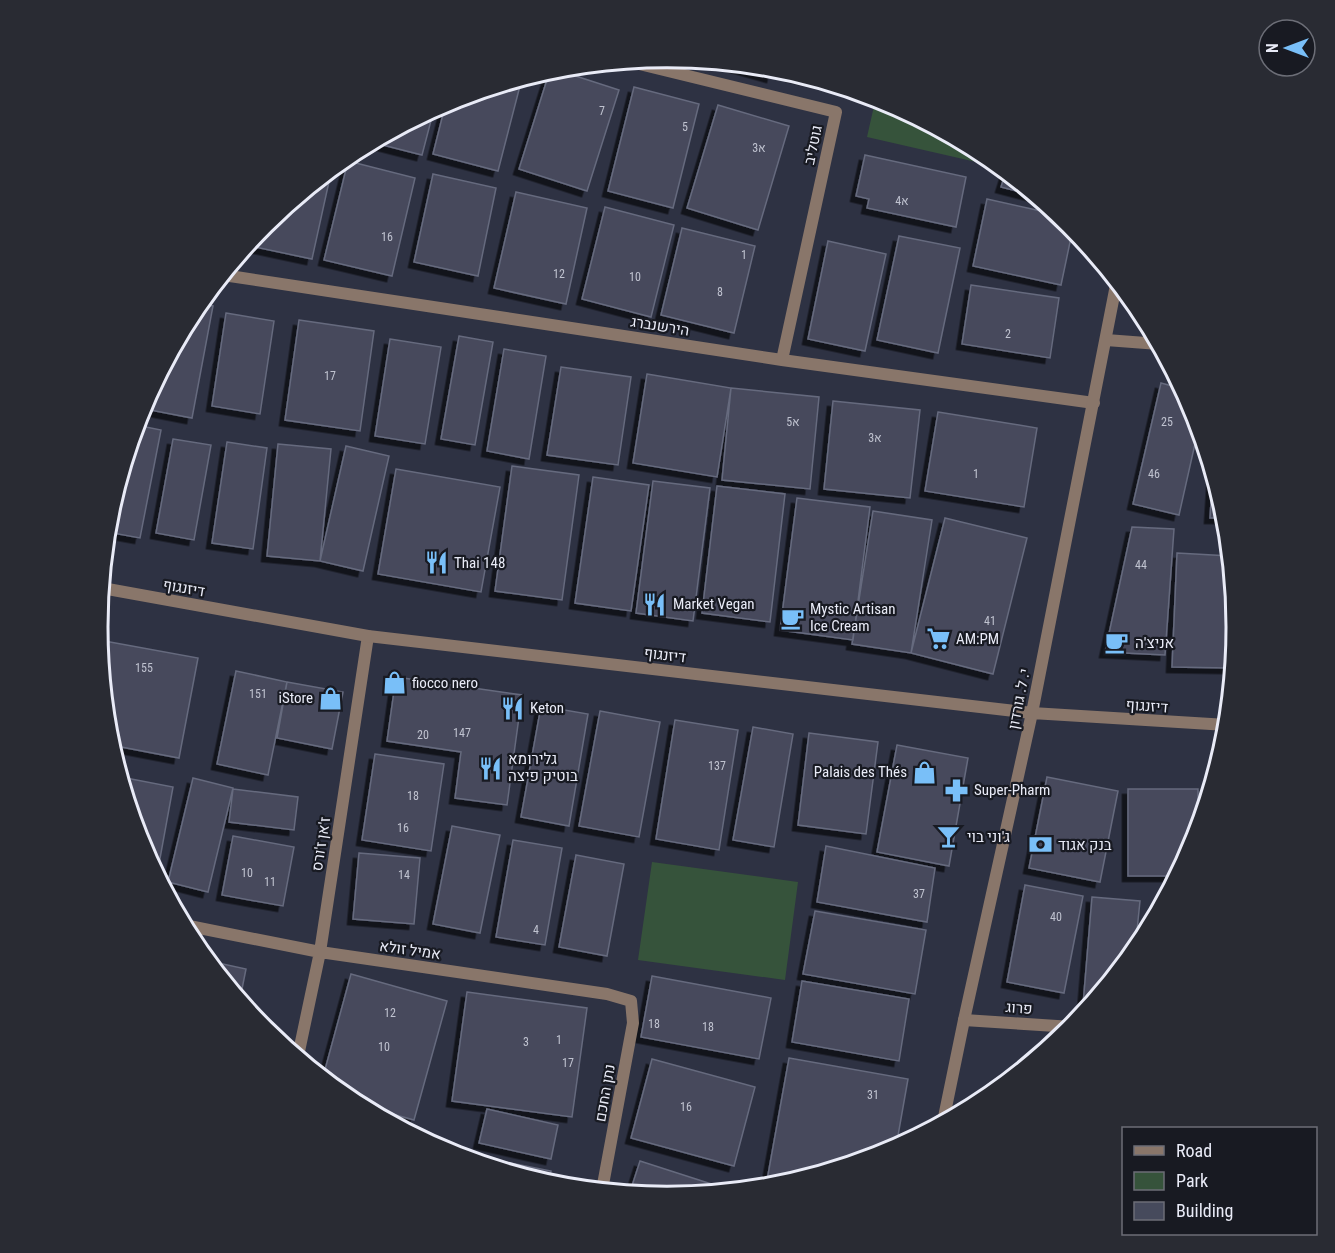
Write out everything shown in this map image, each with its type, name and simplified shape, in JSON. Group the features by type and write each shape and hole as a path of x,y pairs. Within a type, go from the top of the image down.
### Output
{"street":[{"name":"גוטליב","path":"657,68 836,111 782,360"},
{"name":"הירשנברג","path":"233,275 782,360 1094,403"},
{"name":"י. ל. גורדון","path":"945,1112 1032,713 1115,292"},
{"path":"1106,340 1150,343"},
{"name":"דיזנגוף","path":"110,589 368,636 1032,713 1218,725"},
{"name":"ז'אן ז'ורס","path":"300,1048 320,952 368,636"},
{"name":"אמיל זולא","path":"197,928 320,952 607,994 631,1001"},
{"name":"נתן החכם","path":"604,1182 633,1023 631,1001"},
{"name":"פרוג","path":"964,1020 1059,1026"}],"green space":[{"path":"874,107 915,125 979,163 867,137"},
{"path":"652,862 798,882 785,980 638,960"}],"building":[{"path":"574,75 619,90 587,191 519,169 547,81"},
{"path":"634,87 699,104 673,208 608,191"},
{"path":"519,88 498,171 433,154 443,115 488,97"},
{"path":"718,105 789,126 758,230 687,208"},
{"path":"431,120 422,155 383,145"},
{"path":"865,155 966,177 956,227 867,208 869,199 856,196"},
{"path":"356,163 415,178 392,276 324,260 346,170"},
{"path":"433,174 496,188 478,276 414,262"},
{"path":"1003,180 1018,191 1001,187"},
{"path":"329,182 312,259 257,247 299,206"},
{"path":"516,192 587,208 566,304 494,288"},
{"path":"987,199 1042,211 1071,239 1061,285 973,266"},
{"path":"605,207 674,225 651,317 582,299"},
{"path":"682,228 755,246 734,333 661,315"},
{"path":"899,236 960,248 938,353 877,340"},
{"path":"828,241 886,254 865,351 808,339"},
{"path":"971,285 1059,298 1050,358 962,344"},
{"path":"210,306 213,306 192,418 152,410 183,347"},
{"path":"226,313 274,321 260,414 212,406"},
{"path":"299,320 374,331 360,431 285,420"},
{"path":"459,336 493,342 475,445 441,439"},
{"path":"390,339 441,347 425,444 375,436"},
{"path":"504,349 546,356 529,459 487,451"},
{"path":"561,367 631,377 618,465 547,455"},
{"path":"647,374 731,388 717,477 633,463"},
{"path":"1161,383 1172,386 1195,443 1179,515 1133,504"},
{"path":"731,388 819,397 810,489 722,480"},
{"path":"833,401 920,410 910,498 824,489"},
{"path":"938,412 1037,428 1024,507 925,491"},
{"path":"146,427 161,430 140,538 116,534 128,482"},
{"path":"173,439 211,445 194,540 156,533"},
{"path":"227,442 267,448 253,549 212,543"},
{"path":"278,444 331,449 320,561 267,556"},
{"path":"346,446 389,456 363,571 320,561"},
{"path":"512,466 579,475 562,600 495,591"},
{"path":"396,469 500,487 481,592 378,574"},
{"path":"593,477 649,485 631,611 575,603"},
{"path":"653,481 710,488 693,621 636,613"},
{"path":"717,486 785,494 770,622 702,613"},
{"path":"797,498 870,507 853,640 780,630"},
{"path":"1211,499 1216,518 1210,518"},
{"path":"873,511 932,520 911,653 852,644"},
{"path":"945,518 1027,538 993,674 911,653"},
{"path":"1132,527 1174,529 1165,655 1105,652"},
{"path":"1177,553 1222,556 1226,626 1225,668 1172,667"},
{"path":"109,642 198,658 179,758 122,747 113,699"},
{"path":"236,671 287,682 268,775 217,764"},
{"path":"396,677 522,695 507,805 455,798 461,752 387,741"},
{"path":"287,682 343,692 332,749 277,738"},
{"path":"541,706 588,714 569,826 521,817"},
{"path":"600,711 660,722 639,837 579,826"},
{"path":"675,720 738,730 719,850 656,839"},
{"path":"753,727 793,734 774,847 733,840"},
{"path":"809,733 878,742 866,834 798,825"},
{"path":"897,745 968,758 949,866 877,852"},
{"path":"375,754 444,764 431,851 362,840"},
{"path":"1047,777 1118,791 1100,882 1029,868"},
{"path":"193,778 233,788 208,892 171,883 169,879"},
{"path":"130,779 173,787 160,860 138,806"},
{"path":"233,789 298,797 294,830 229,822"},
{"path":"1128,789 1198,789 1197,806 1168,876 1128,876"},
{"path":"452,826 500,835 480,933 433,924"},
{"path":"233,836 294,847 283,906 222,895"},
{"path":"513,840 562,848 545,945 496,937"},
{"path":"826,846 935,868 927,922 817,902"},
{"path":"359,853 420,858 414,924 353,919"},
{"path":"576,855 624,864 607,956 559,947"},
{"path":"1025,885 1083,896 1064,993 1007,982"},
{"path":"1092,897 1140,901 1137,929 1111,967 1083,1000"},
{"path":"815,911 926,930 915,994 803,974"},
{"path":"222,964 246,969 242,989"},
{"path":"351,974 447,1001 414,1120 388,1111 325,1069"},
{"path":"652,976 771,998 759,1059 641,1037"},
{"path":"802,981 909,999 899,1061 792,1042"},
{"path":"467,992 587,1008 572,1117 452,1101"},
{"path":"789,1058 908,1079 898,1135 847,1156 768,1177"},
{"path":"652,1059 755,1087 734,1166 631,1138"},
{"path":"487,1109 558,1125 551,1159 479,1143"},
{"path":"640,1161 710,1184 668,1186 633,1184"},
{"path":"517,1164 551,1171 550,1173"}],"place":[{"name":"Thai 148","path":"436,563"},
{"name":"Market Vegan","path":"655,604"},
{"name":"Mystic Artisan Ice Cream","path":"792,618"},
{"name":"AM:PM","path":"938,639"},
{"name":"אניצ'ה","path":"1117,643"},
{"name":"fiocco nero","path":"394,683"},
{"name":"iStore","path":"331,698"},
{"name":"Keton","path":"512,708"},
{"name":"גלירומא בוטיק פיצה","path":"490,768"},
{"name":"Palais des Thés","path":"925,772"},
{"name":"Super-Pharm","path":"956,790"},
{"name":"ג'וני בוי","path":"949,837"},
{"name":"בנק אגוד","path":"1040,845"}]}
